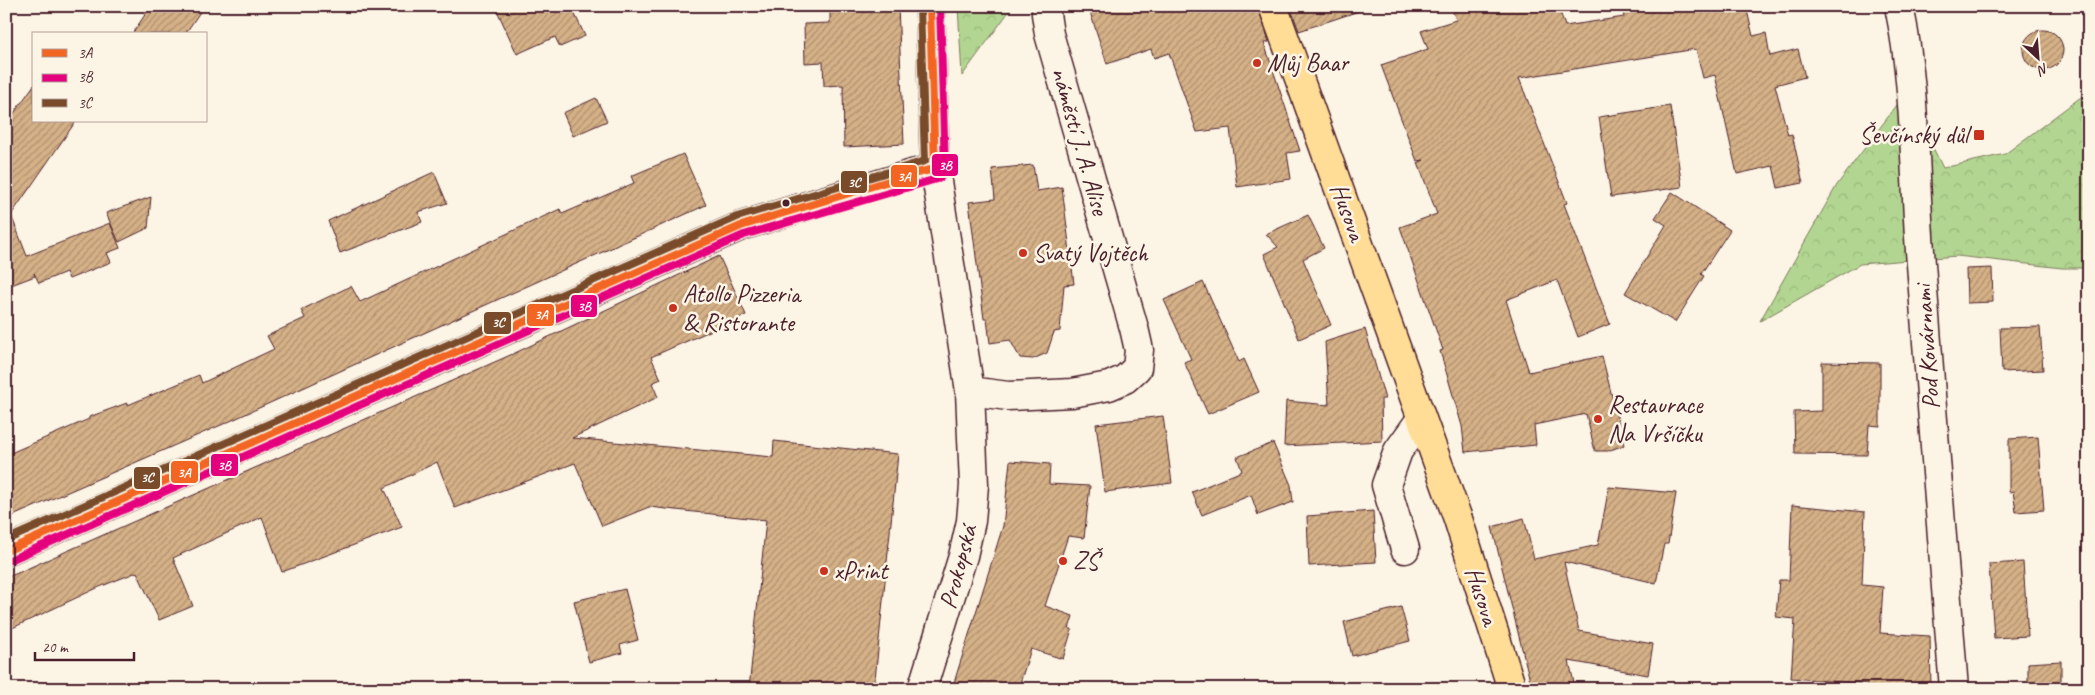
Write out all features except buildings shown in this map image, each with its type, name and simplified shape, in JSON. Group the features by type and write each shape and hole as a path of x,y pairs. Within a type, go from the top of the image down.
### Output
{"main road":[{"name":"Husova","path":"1273,6 1458,519 1512,689"}],"street":[{"path":"930,6 935,169 970,391"},
{"name":"náměstí J. A. Alise","path":"970,391 1008,396 1072,393 1109,386 1125,379 1137,368 1139,350 1134,328 1049,34 1046,14 1047,6"},
{"name":"Pod Kovárnami","path":"1898,6 1904,32 1911,111 1954,689"},
{"path":"6,551 742,226 912,174 935,169"},
{"name":"Prokopská","path":"922,689 963,556 971,521 974,485 970,391"},
{"path":"1405,549 1386,485 1398,451 1421,419"}],"green space":[{"path":"958,6 1013,6 962,76"},
{"path":"2089,91 2089,268 2062,268 1957,256 1860,264 1760,321 1837,185 1906,93 1943,168 2005,154"}],"transit line":[{"name":"3C","path":"6,540 737,217 925,161 920,6"},
{"name":"3A","path":"6,551 741,226 912,174 935,169 930,6"},
{"name":"3B","path":"10,560 744,235 940,178 945,169 940,6"}],"place":[{"name":"Můj Baar","path":"1257,63"},
{"name":"Ševčínský důl","path":"1979,135"},
{"name":"Svatý Vojtěch","path":"1023,253"},
{"name":"Atollo Pizzeria & Ristorante","path":"673,308"},
{"name":"Restaurace Na Vršíčku","path":"1598,419"},
{"name":"ZŠ","path":"1063,561"},
{"name":"xPrint","path":"824,571"}]}
